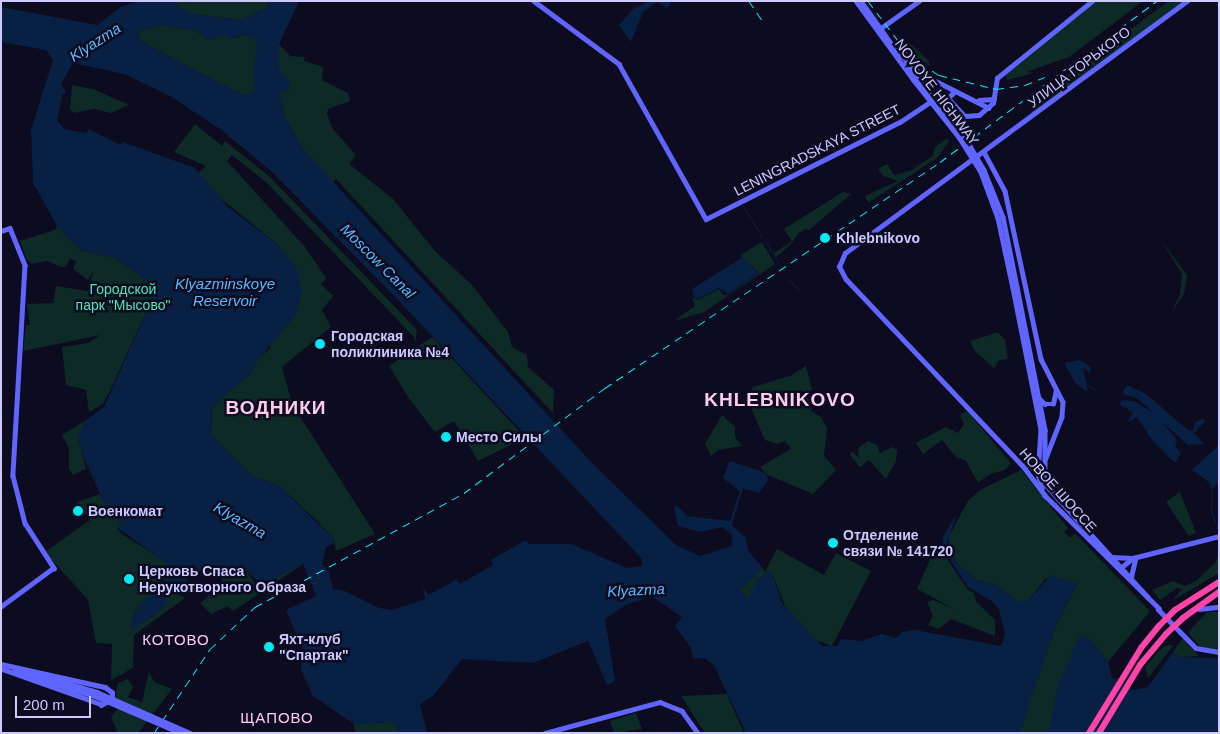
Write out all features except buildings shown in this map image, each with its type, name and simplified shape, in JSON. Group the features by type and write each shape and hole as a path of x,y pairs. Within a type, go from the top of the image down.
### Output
{"highway":[{"path":"1090,733 1128,670 1159,626 1176,610 1219,582"},
{"path":"1099,733 1135,674 1166,634 1183,617 1219,592"}],"street":[{"name":"LENINGRADSKAYA STREET","path":"534,1 622,68 706,219 838,150 900,122 936,97 949,99 968,118 979,115"},
{"name":"NOVOYE HIGHWAY","path":"856,1 959,136 983,178 1002,229 1015,288"},
{"name":"NOVOYE HIGHWAY","path":"861,1 878,29 894,47 915,78 958,128 994,192 1015,288"},
{"path":"878,29 919,1"},
{"path":"979,115 989,108 994,98 997,78 1092,1"},
{"name":"УЛИЦА ГОРЬКОГО","path":"839,267 844,254 1187,1"},
{"path":"894,47 920,73 978,100 989,108"},
{"path":"958,128 945,104 954,92 965,94"},
{"path":"978,100 994,98"},
{"path":"978,100 979,115"},
{"path":"990,161 992,146"},
{"path":"984,152 1007,197 1041,359 1055,386 1064,410 1041,465 1032,470 1025,469"},
{"path":"976,158 990,161"},
{"path":"1,231 10,228 25,268 13,476 25,523 54,568 1,607"},
{"name":"НОВОЕ ШОССЕ","path":"839,267 846,280 1025,469 1053,504 1159,609"},
{"path":"1015,288 1046,436 1041,465"},
{"path":"1015,288 1041,430 1041,486 1053,504"},
{"path":"1036,385 1048,405 1057,400 1055,386"},
{"name":"НОВОЕ ШОССЕ","path":"1041,465 1050,494 1108,558"},
{"path":"1108,558 1137,556 1219,536"},
{"path":"1119,569 1137,556"},
{"path":"1133,581 1130,568 1137,556"},
{"name":"НОВОЕ ШОССЕ","path":"1119,569 1159,609"},
{"path":"1183,617 1202,608 1219,607"},
{"path":"1159,609 1196,648 1219,652"},
{"path":"1,664 105,687 112,692 113,699 102,705 1,669"},
{"path":"1,664 96,694 190,733"},
{"path":"1,669 96,694 181,733"},
{"path":"545,733 660,702 682,711 698,733"}],"green space":[{"path":"172,1 270,1 266,8 241,20 191,14"},
{"path":"1094,1 1143,1 1069,57 1026,72 1034,73 1007,80 1006,72"},
{"path":"1169,1 1185,1 1029,115 1049,90"},
{"path":"163,25 196,31 207,39 224,34 235,38 244,34 254,39 257,44 257,90 246,95 234,91 138,40 139,31"},
{"path":"910,43 929,61 930,66 910,53 905,47"},
{"path":"279,44 290,56 304,57 304,61 323,67 322,80 348,93 350,101 328,109 327,114 332,128 356,155 349,164 393,199 434,250 471,284 508,332 512,347 527,355 528,367 554,390 553,413 336,179 332,183 303,149 285,117 279,93"},
{"path":"72,85 93,89 129,105 111,113 94,109 74,113 70,109"},
{"path":"195,124 222,146 225,141 270,177 417,330 415,344 414,337 267,183 232,155 227,161 305,247 326,278 321,284 333,296 322,310 331,327 282,367 292,404 375,534 336,551 333,538 315,519 278,485 252,476 211,435 212,407 251,373 256,361 270,348 277,244 214,193 198,173 206,166 174,152"},
{"path":"947,138 949,141 937,158 868,203 865,196 898,181 883,176 878,169 887,164 894,175 910,171 933,156 935,147"},
{"path":"843,192 851,194 808,231 806,228 798,234 790,245 776,257 774,253 792,241 784,229"},
{"name":"Городской парк \"Мысово\"","path":"57,226 80,250 116,258 157,288 103,404 89,412 86,390 66,385 62,347 88,343 100,335 23,351 26,325 30,325 27,304 53,303 56,286 94,292 90,282 94,271 88,280 73,269 76,261 70,258 66,267 61,267 47,261 32,264 27,260 20,241 55,230"},
{"path":"1161,240 1187,275 1184,294 1171,313 1180,295 1182,274"},
{"path":"762,242 775,264 704,312 674,321 695,306 692,297 698,300 719,289 723,295 728,295 759,273 740,255"},
{"path":"998,332 1005,340 1008,359 999,360 994,368 974,350 970,341"},
{"path":"432,337 521,433 513,444 478,461 454,421 435,432 410,400 389,366"},
{"path":"806,366 812,389 807,397 814,405 811,411 821,417 827,428 824,456 836,470 813,494 768,475 760,467 791,449 785,441 777,444 765,440 751,408 744,401 753,387 790,376"},
{"path":"967,411 1011,463 1005,470 990,474 978,483 966,461 956,457 942,440 923,454 916,443 946,427 958,433 964,424 960,415"},
{"path":"722,415 735,427 735,437 742,446 718,450 711,456 705,444"},
{"path":"85,421 78,437 86,469 73,475 69,469 69,448 62,435"},
{"path":"868,441 877,445 880,453 892,447 897,450 896,461 886,479 869,460 860,467 850,455 852,451 859,458 858,448"},
{"path":"1021,470 1068,528 1064,532 1070,538 1075,533 1150,611 1108,662 1090,639 1048,733 1020,733 1020,728 1055,627 1077,584 1046,578 1028,601 1016,601 993,583 978,581 956,563 949,547 949,536 968,501 980,490"},
{"path":"1180,492 1196,533 1189,536 1166,502"},
{"path":"100,494 113,520 116,516 122,527 117,528 122,534 172,566 161,584 185,598 134,635 133,668 111,680 112,644 96,643 88,600 45,552 90,520 77,502","holes":["159,593 167,601 152,617 130,628 137,608 151,595"]},
{"path":"937,544 968,590 974,593 976,601 995,620 995,636 951,619 939,629 928,625 933,616 927,602 933,600 956,610 917,589"},
{"path":"777,549 824,575 836,553 871,571 832,646 815,640 785,606 772,573 765,572"},
{"path":"1219,554 1219,573 1172,601 1182,589 1177,588 1160,600 1152,590 1173,581 1185,586 1196,581 1215,563"},
{"path":"303,564 233,611 228,606 211,614 200,603 220,587 223,582 216,570 226,566 244,568 255,583"},
{"path":"760,564 765,572 748,598 739,591 760,570"},
{"path":"1207,612 1219,612 1219,649 1214,650 1199,646 1188,632"},
{"path":"1183,638 1199,656 1181,657 1173,652"},
{"path":"1164,646 1173,646 1148,678 1145,667"},
{"path":"149,671 154,682 172,689 138,733 118,733 111,717 118,709 114,706 118,683 128,679 133,687 128,697 142,702"},
{"path":"727,694 744,733 705,733 681,696"},
{"path":"636,713 642,729 614,733 610,721"},
{"path":"392,722 402,733 356,733 354,727 354,724"}],"water":[{"name":"Klyazminskoye Reservoir","path":"139,1 172,1 191,14 241,20 266,8 270,1 299,1 279,44 279,70 289,80 289,90 279,93 285,117 303,149 593,464 676,545 700,556 732,546 732,534 721,527 701,532 678,526 674,507 677,505 687,516 730,521 740,491 723,478 730,461 766,473 768,480 759,493 743,488 732,525 746,538 748,551 760,564 761,570 739,591 748,598 757,580 765,572 772,573 782,603 822,646 837,646 841,639 861,641 882,634 896,638 903,632 915,630 1001,646 1005,634 999,610 993,602 968,587 943,549 943,536 957,514 946,546 956,563 978,581 993,583 1016,601 1028,601 1051,575 1077,584 1055,627 1020,733 746,733 714,665 704,658 693,659 691,648 675,626 682,617 651,596 626,605 605,619 615,681 607,685 588,641 533,663 462,659 433,696 420,704 427,733 402,733 392,722 354,724 313,696 301,670 302,648 286,610 316,596 303,564 261,585 244,568 226,566 191,572 185,585 178,589 164,580 173,568 118,528 122,526 116,517 112,520 83,456 78,436 85,421 104,407 157,288 116,258 80,250 57,226 33,183 31,129 53,61 46,50 1,42 1,7 97,25 121,7","holes":["163,25 196,31 209,40 224,34 230,39 244,34 253,39 257,44 253,81 256,90 246,95 234,91 138,40 140,31","73,63 124,74 170,96 220,129 270,170 400,302 642,559 642,566 627,568 571,544 528,544 526,540 491,560 493,565 460,584 456,580 428,595 423,587 425,599 393,610 379,608 345,591 333,589 329,572 322,564 326,547 334,543 333,538 278,485 252,476 211,435 212,407 251,373 257,361 295,316 302,293 297,269 277,244 227,206 195,168 123,142 121,145 88,129 87,133 64,129 57,121 62,95 66,92 61,84"]},
{"path":"649,1 672,1 667,8 657,2 643,12 631,42 619,25 633,9"},
{"path":"743,257 758,273 728,294 719,288 698,299 694,297 692,289"},
{"path":"1079,360 1091,367 1090,373 1083,368 1088,392 1076,384 1064,363"},
{"path":"1127,385 1146,394 1188,430 1193,431 1195,423 1203,418 1205,421 1194,433 1204,444 1188,445 1161,421 1177,440 1175,446 1181,453 1175,463 1152,440 1137,417 1128,422 1133,412 1120,405 1121,400 1134,401 1154,413 1138,399 1122,393"},
{"path":"1219,445 1218,483 1211,491 1210,483 1192,470"},
{"path":"159,593 167,596 168,604 137,628 130,628 137,608 150,595"},
{"path":"1080,635 1090,639 1108,662 1112,678 1134,690 1148,687 1173,652 1181,657 1219,658 1219,733 1048,733 1059,683"}],"waterway":[{"path":"741,203 762,237"},
{"path":"765,241 778,263"},
{"path":"789,280 801,291"},
{"path":"1089,386 1095,390"},
{"path":"1212,491 1211,511 1219,533"}],"railway":[{"path":"749,1 762,20"},
{"path":"868,1 909,55 939,75 996,89 1025,85 1050,75"},
{"path":"154,733 210,649 255,607 464,493 605,388 940,162 1157,1"}],"place":[{"name":"Khlebnikovo","path":"825,238"},
{"name":"Городская поликлиника №4","path":"320,344"},
{"name":"Место Силы","path":"446,437"},
{"name":"Военкомат","path":"78,511"},
{"name":"Отделение связи № 141720","path":"833,543"},
{"name":"Церковь Спаса Нерукотворного Образа","path":"129,579"},
{"name":"Яхт-клуб \"Спартак\"","path":"269,647"}],"district":[{"name":"KHLEBNIKOVO","path":"780,400"},
{"name":"ВОДНИКИ","path":"276,408"},
{"name":"КОТОВО","path":"176,640"},
{"name":"ЩАПОВО","path":"277,718"}],"water label":[{"name":"Klyazma","path":"95,42"},
{"name":"Moscow Canal","path":"378,261"},
{"name":"Klyazma","path":"240,520"},
{"name":"Klyazma","path":"636,590"}]}
